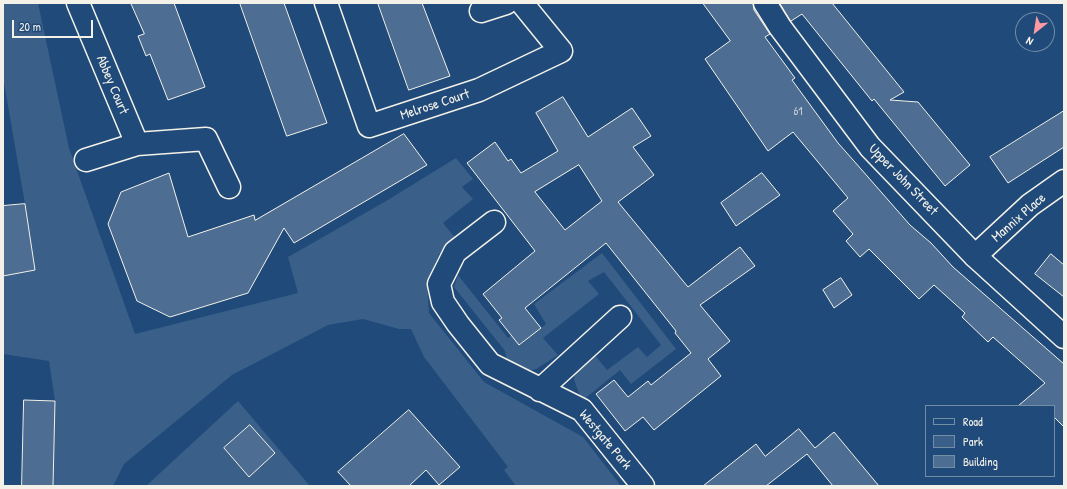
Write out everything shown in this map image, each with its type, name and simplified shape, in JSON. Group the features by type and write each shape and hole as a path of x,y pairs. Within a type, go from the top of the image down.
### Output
{"street":[{"name":"Abbey Court","path":"78,3 137,144"},
{"name":"Melrose Court","path":"326,3 370,126 479,90 561,51 522,3"},
{"path":"481,11 506,3"},
{"name":"Upper John Street","path":"765,3 780,27 870,147 975,256 1064,337"},
{"path":"86,160 137,144 206,139 229,187"},
{"name":"Mannix Place","path":"975,256 1030,205 1064,181"},
{"name":"Westgate Park","path":"494,222 455,252 439,284 443,302 458,324 490,364 582,410 643,486"},
{"path":"540,390 620,317"}],"green space":[{"path":"3,3 38,3 69,148 135,334 298,293 288,257 386,201 456,158 473,179 462,187 473,199 443,223 457,240 439,254 427,282 429,313 484,382 583,437 621,486 516,486 504,470 508,467 424,357 411,329 399,329 363,319 328,325 232,375 124,464 113,486 53,486 55,401 49,361 3,354 3,276 35,270 3,77"},
{"path":"602,253 676,349 631,384 620,370 582,401 574,380 575,368 594,354 607,370 638,347 647,357 661,345 604,272 588,281 599,294 543,338 558,355 536,369 523,372 507,364 505,351 454,287 458,275 508,338 512,335 520,345 546,324 534,304"},
{"path":"238,401 310,486 146,486"}],"building":[{"path":"131,3 174,3 205,87 168,100 150,54 146,56 138,36 144,34"},
{"path":"240,3 284,3 327,123 287,136"},
{"path":"378,3 422,3 450,76 409,90"},
{"path":"703,3 753,3 754,10 770,34 765,37 795,78 792,80 838,143 910,225 931,243 953,267 1064,364 1064,427 1055,418 1055,405 1019,405 1045,383 993,337 988,342 962,317 965,313 934,285 919,299 869,249 860,257 846,241 853,234 833,211 848,198 793,132 768,151 705,59 730,41"},
{"path":"780,3 832,3 904,92 890,100 918,102 970,165 945,186 874,99 872,101 802,14 791,21"},
{"path":"563,97 588,137 632,108 651,136 633,147 654,175 618,202 688,287 740,247 755,266 700,305 730,341 708,359 721,376 654,430 643,417 625,431 596,394 614,380 628,397 648,381 651,385 691,353 675,333 676,331 606,243 525,308 541,328 519,345 499,320 502,318 483,294 535,251 467,163 495,142 508,161 511,159 521,173 558,151 536,113","holes":["579,165 602,201 565,230 535,192"]},
{"path":"1064,111 1064,147 1008,183 990,157"},
{"path":"404,134 427,165 294,243 284,228 248,293 170,317 137,301 108,224 121,192 169,173 188,237 254,215 255,220"},
{"path":"762,173 780,195 736,226 721,203"},
{"path":"25,204 35,270 3,276 3,206"},
{"path":"1051,254 1064,265 1064,297 1035,274"},
{"path":"841,278 852,295 834,308 823,290"},
{"path":"24,400 55,401 53,486 22,486"},
{"path":"409,410 460,467 439,485 426,470 409,486 351,486 338,472"},
{"path":"250,425 275,453 249,477 224,448"},
{"path":"799,429 815,448 834,432 879,486 833,486 807,454 766,486 703,486 756,444 765,456"}]}
